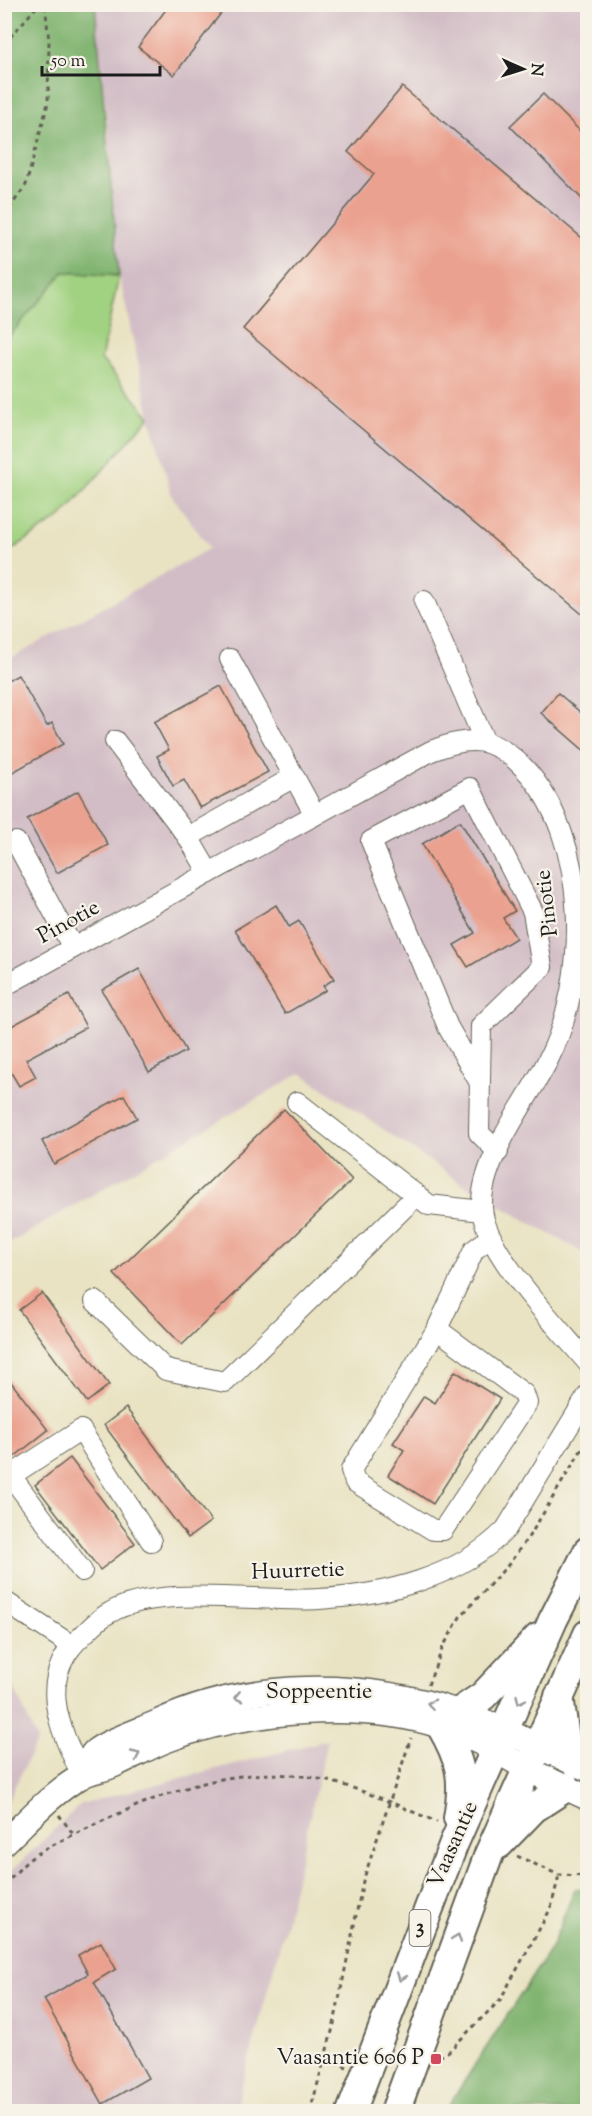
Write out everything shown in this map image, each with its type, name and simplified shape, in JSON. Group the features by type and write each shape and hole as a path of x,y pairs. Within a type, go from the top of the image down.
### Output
{"highway":[{"name":"Vaasantie","path":"351,2112 448,1834 501,1740 553,1620 588,1551"},
{"path":"448,1834 462,1793 461,1769 450,1719 483,1696 516,1663 553,1620"},
{"name":"Vaasantie","path":"395,2112 500,1854 530,1757 588,1634"},
{"path":"559,1695 566,1746 588,1766"},
{"path":"500,1854 534,1808 577,1792"}],"main road":[{"name":"Soppeentie","path":"4,1843 48,1801 81,1776 102,1771 168,1740 233,1721 320,1712 450,1719 501,1740 530,1757"},
{"path":"530,1757 588,1766"},
{"path":"530,1757 577,1792"}],"street":[{"path":"424,602 484,740"},
{"path":"230,659 315,814"},
{"name":"Pinotie","path":"4,986 431,751 456,741 484,740 512,755 530,775 548,804 560,831 569,864 577,937 577,966 563,1029 486,1178 482,1195 482,1210 491,1238 511,1271 588,1363"},
{"path":"115,741 188,837 209,873"},
{"path":"188,837 294,777"},
{"path":"480,1083 448,1027 371,841 470,788 532,912 542,967 481,1026 480,1083 479,1133 498,1152"},
{"path":"16,842 73,948"},
{"path":"297,1102 429,1205 482,1210"},
{"path":"94,1301 166,1370 225,1382 417,1195"},
{"path":"437,1329 524,1394 527,1403 443,1530 433,1530 355,1482 351,1470 437,1329 474,1250 491,1238"},
{"name":"Huurretie","path":"81,1776 63,1736 56,1709 54,1684 60,1663 72,1645 111,1611 136,1603 226,1597 318,1599 388,1588 453,1569 490,1546 506,1529 588,1395"},
{"path":"82,1571 8,1478 81,1430 151,1541"},
{"path":"4,1601 72,1645"}],"path":[{"path":"4,44 39,4"},
{"path":"4,216 26,185 48,103 49,41 45,4"},
{"path":"426,1692 443,1647 460,1617 508,1565 532,1532 588,1439"},
{"path":"310,2112 334,2024 363,1881 411,1738"},
{"path":"4,1885 32,1857 115,1815 164,1795 233,1776 290,1774 314,1778 390,1802 448,1834"},
{"path":"500,1854 559,1875 588,1876"},
{"path":"436,2059 448,2051 500,2000 551,1908 559,1875"}],"shaded area":[{"path":"94,5 587,5 587,1255 469,1188 301,1073 5,1246 4,662 210,548 172,496 150,417 119,276 108,128"},
{"path":"4,1665 37,1740 5,1807 4,1807"},
{"path":"327,1740 287,1919 235,2111 5,2112 5,1877 81,1804"}],"green space":[{"path":"5,4 95,5 119,276 64,272 5,341"},
{"path":"64,272 119,276 101,359 150,417 61,517 5,554 5,341"},
{"path":"575,1889 587,1889 587,2111 445,2111 551,1948"}],"building":[{"path":"170,4 228,4 174,75 138,47"},
{"path":"402,87 588,243 588,619 243,329 374,174 348,152"},
{"path":"543,94 588,139 588,205 510,126"},
{"path":"18,675 47,726 52,723 63,744 4,777 4,683"},
{"path":"221,686 268,772 200,808 184,780 173,786 157,756 169,750 154,722"},
{"path":"558,693 588,719 588,754 541,713"},
{"path":"78,791 108,845 57,873 27,819"},
{"path":"460,821 515,911 503,918 516,938 468,967 454,945 475,933 422,844"},
{"path":"276,905 289,927 299,921 334,979 323,986 326,990 285,1014 235,930"},
{"path":"139,969 186,1051 149,1072 102,990"},
{"path":"69,995 86,1027 26,1059 36,1077 19,1086 9,1069 4,1071 4,1030"},
{"path":"124,1095 137,1118 54,1164 42,1141"},
{"path":"284,1109 352,1180 182,1345 114,1274"},
{"path":"42,1293 109,1385 87,1402 19,1310"},
{"path":"455,1371 500,1399 433,1504 388,1475 404,1450 393,1443 424,1396 435,1403"},
{"path":"4,1373 48,1430 14,1457 4,1445"},
{"path":"126,1408 211,1521 188,1538 104,1425"},
{"path":"70,1458 135,1543 100,1570 35,1485"},
{"path":"101,1942 116,1969 94,1982 148,2078 103,2104 44,1999 88,1974 78,1955"}],"place":[{"name":"Vaasantie 606 P","path":"436,2059"}]}
